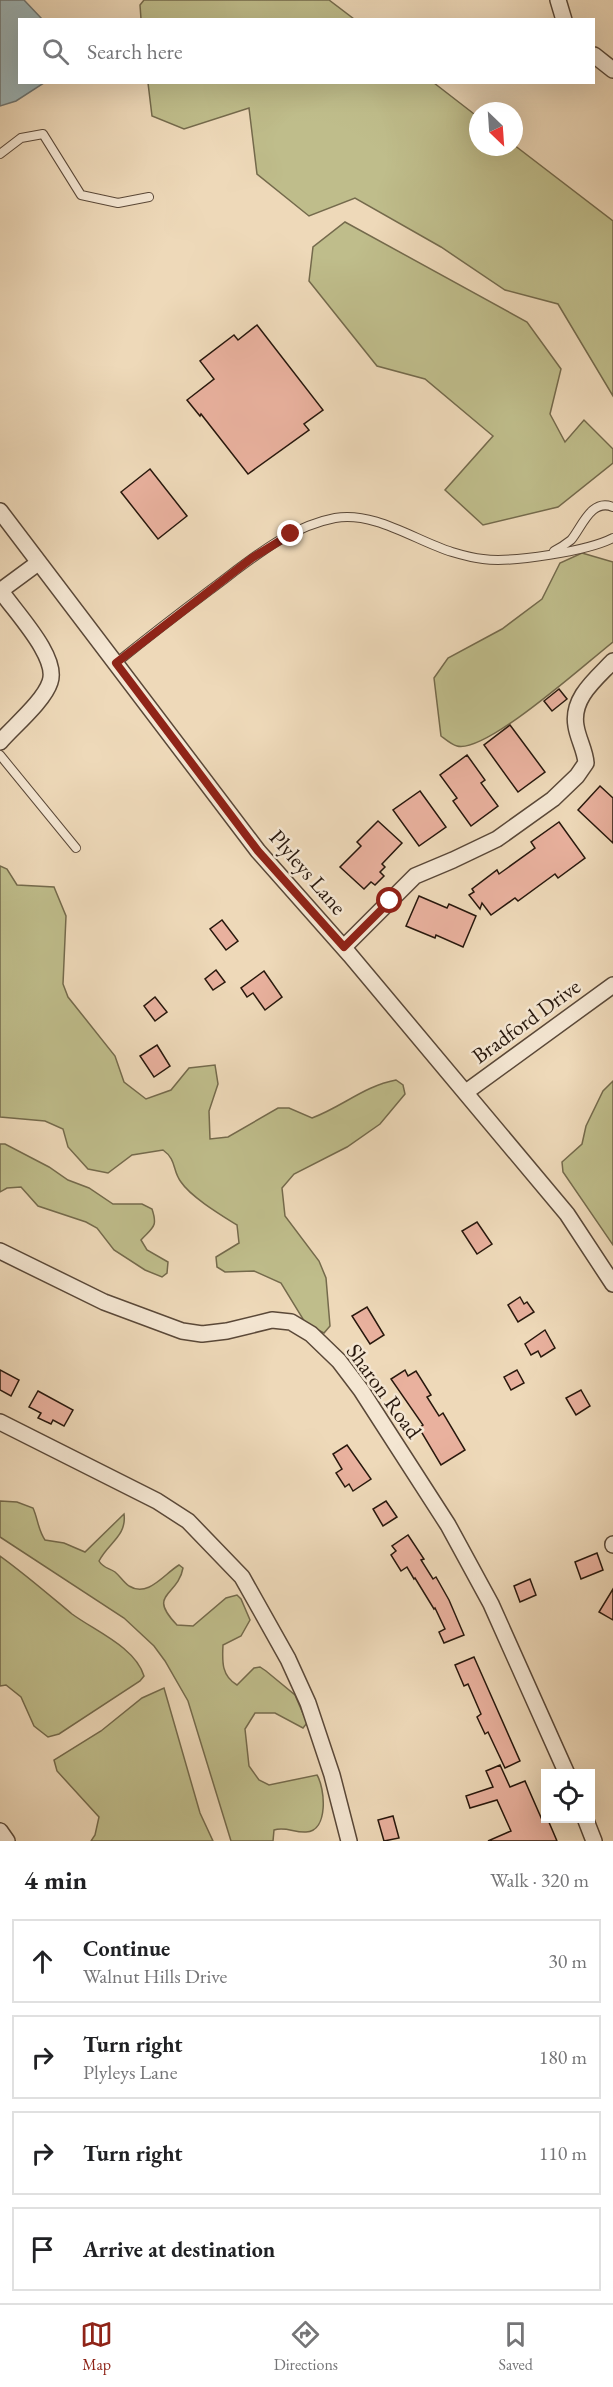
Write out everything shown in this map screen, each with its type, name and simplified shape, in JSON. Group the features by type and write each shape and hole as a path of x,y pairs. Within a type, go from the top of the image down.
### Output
{"street":[{"path":"558,0 563,18"},
{"path":"595,56 613,70"},
{"name":"Plyleys Lane","path":"0,511 258,851 344,947 567,1214 613,1284"},
{"path":"0,742 43,695 50,682 52,672 49,659 0,591 38,562"},
{"path":"344,947 415,876 497,839 553,799 577,776 586,763 575,722 577,705 587,687 613,661"},
{"name":"Bradford Drive","path":"466,1092 613,985"},
{"name":"Sharon Road","path":"0,1251 104,1302 182,1331 202,1334 227,1331 272,1320 291,1322 311,1334 339,1361 361,1390 448,1525 491,1604 565,1769"},
{"path":"0,1422 157,1501 188,1521 242,1577 288,1659 308,1703 332,1775 349,1841"},
{"path":"587,1823 594,1841"},
{"path":"0,1831 6,1841"}],"lane":[{"path":"0,154 21,138 44,134 81,195 118,203 149,197"},
{"path":"550,553 570,540 597,506 606,504 613,507"},
{"path":"116,663 252,558 291,534 313,524 338,518 368,520 452,552 484,559 520,559 613,538"},
{"path":"0,755 76,849"}],"shaded area":[{"path":"144,0 329,0 353,18 141,18 140,5"},
{"path":"148,84 435,84 469,110 469,156 523,156 523,152 613,221 613,396 558,304 505,290 441,247 355,198 309,216 257,174 249,108 184,129 152,116"},
{"path":"345,222 527,322 561,369 550,414 565,442 584,420 613,449 613,463 558,507 483,525 445,490 493,436 425,379 377,366 309,281 313,247"},
{"path":"582,553 613,562 613,642 560,686 490,736 471,745 457,746 449,742 441,736 434,678 448,658 502,629 542,599 560,563"},
{"path":"0,866 7,869 17,885 54,887 66,916 63,984 68,997 115,1056 124,1082 146,1099 171,1090 189,1068 215,1065 218,1084 209,1111 210,1139 228,1137 278,1108 289,1108 312,1118 384,1083 396,1080 403,1085 405,1094 380,1124 347,1147 294,1174 282,1188 285,1216 319,1261 326,1278 330,1326 324,1333 306,1324 281,1283 254,1271 225,1272 217,1267 216,1257 239,1243 237,1225 186,1188 178,1178 172,1161 163,1150 132,1155 108,1173 88,1169 68,1147 63,1129 45,1121 0,1117"},
{"path":"613,1081 613,1245 563,1172 562,1162 582,1144 586,1126 603,1091"},
{"path":"0,1144 5,1144 49,1167 68,1180 89,1188 113,1204 142,1204 152,1209 153,1226 141,1240 147,1250 168,1262 167,1273 162,1277 145,1270 114,1250 97,1228 38,1206 21,1187 7,1188 0,1192"},
{"path":"0,1501 17,1502 33,1508 45,1540 64,1543 85,1552 124,1514 120,1534 99,1561 129,1586 136,1589 149,1587 179,1565 183,1568 176,1585 166,1595 164,1601 168,1615 177,1625 193,1626 226,1598 237,1595 241,1599 250,1620 241,1636 223,1645 223,1663 228,1677 237,1685 254,1668 260,1667 295,1695 307,1723 303,1728 275,1713 255,1713 245,1729 249,1766 259,1780 269,1785 317,1775 323,1798 319,1825 306,1832 274,1830 273,1841 231,1841 188,1701 165,1661 154,1646 124,1618 0,1537"},
{"path":"0,1556 72,1614 113,1640 132,1656 144,1676 140,1681 59,1734 48,1737 34,1726 21,1697 6,1685 0,1686"},
{"path":"164,1688 200,1813 213,1841 91,1841 95,1835 99,1817 57,1771 54,1760 101,1731 142,1698"}],"water":[{"path":"0,0 24,0 41,18 18,18 18,84 42,84 16,101 0,106"}],"building":[{"path":"257,325 323,410 304,424 309,430 248,474 201,414 200,416 187,400 214,379 200,361 234,335 238,340"},
{"path":"150,469 187,516 158,539 121,492"},
{"path":"559,689 567,699 552,711 544,701"},
{"path":"510,725 545,772 518,792 484,745"},
{"path":"467,755 485,780 481,783 498,806 471,826 453,801 457,798 440,775"},
{"path":"600,786 613,798 613,843 578,810"},
{"path":"420,791 446,827 419,846 393,810"},
{"path":"378,821 402,843 382,864 385,867 380,872 384,876 375,885 371,882 364,889 340,867 361,846 357,842"},
{"path":"559,822 585,858 558,878 555,874 518,901 515,898 491,915 482,903 480,909 469,895 474,892 472,889 497,870 499,874 535,848 531,842"},
{"path":"419,896 447,908 449,904 476,916 463,947 436,935 435,938 406,926"},
{"path":"222,920 238,941 226,950 210,929"},
{"path":"216,970 225,982 213,990 205,979"},
{"path":"264,971 282,997 265,1010 253,993 247,997 241,988"},
{"path":"155,997 167,1012 155,1021 144,1006"},
{"path":"157,1045 170,1066 154,1077 140,1056"},
{"path":"477,1222 492,1244 477,1254 462,1231"},
{"path":"520,1297 524,1304 527,1302 534,1312 518,1322 508,1305"},
{"path":"367,1307 384,1335 370,1344 352,1316"},
{"path":"545,1330 555,1348 541,1357 538,1351 531,1355 525,1344"},
{"path":"0,1370 19,1380 11,1396 0,1390"},
{"path":"405,1370 408,1376 416,1371 431,1395 427,1397 439,1416 443,1413 465,1450 441,1465 419,1428 423,1425 391,1379"},
{"path":"517,1370 524,1383 511,1390 504,1377"},
{"path":"581,1390 590,1406 576,1415 566,1398"},
{"path":"38,1391 73,1410 64,1426 53,1420 51,1424 38,1418 41,1413 29,1407"},
{"path":"347,1445 371,1479 353,1491 349,1484 345,1487 336,1473 342,1469 333,1454"},
{"path":"386,1501 397,1517 383,1526 373,1509"},
{"path":"408,1535 424,1559 421,1560 433,1579 436,1577 449,1600 464,1635 444,1643 439,1632 445,1629 435,1608 407,1567 401,1571 391,1555 396,1551 392,1546"},
{"path":"597,1553 603,1570 581,1579 575,1562"},
{"path":"530,1579 536,1595 520,1602 514,1586"},
{"path":"613,1589 613,1620 599,1612"},
{"path":"474,1657 520,1761 505,1768 488,1732 485,1734 477,1717 481,1714 468,1684 464,1686 455,1665"},
{"path":"500,1765 510,1787 525,1781 541,1817 541,1823 549,1823 557,1841 488,1841 511,1831 497,1800 470,1808 466,1796 493,1787 486,1771"},
{"path":"393,1816 399,1838 384,1841 378,1820"}],"route":[{"path":"291,534 252,558 116,663 258,851 344,947 390,901"}]}
